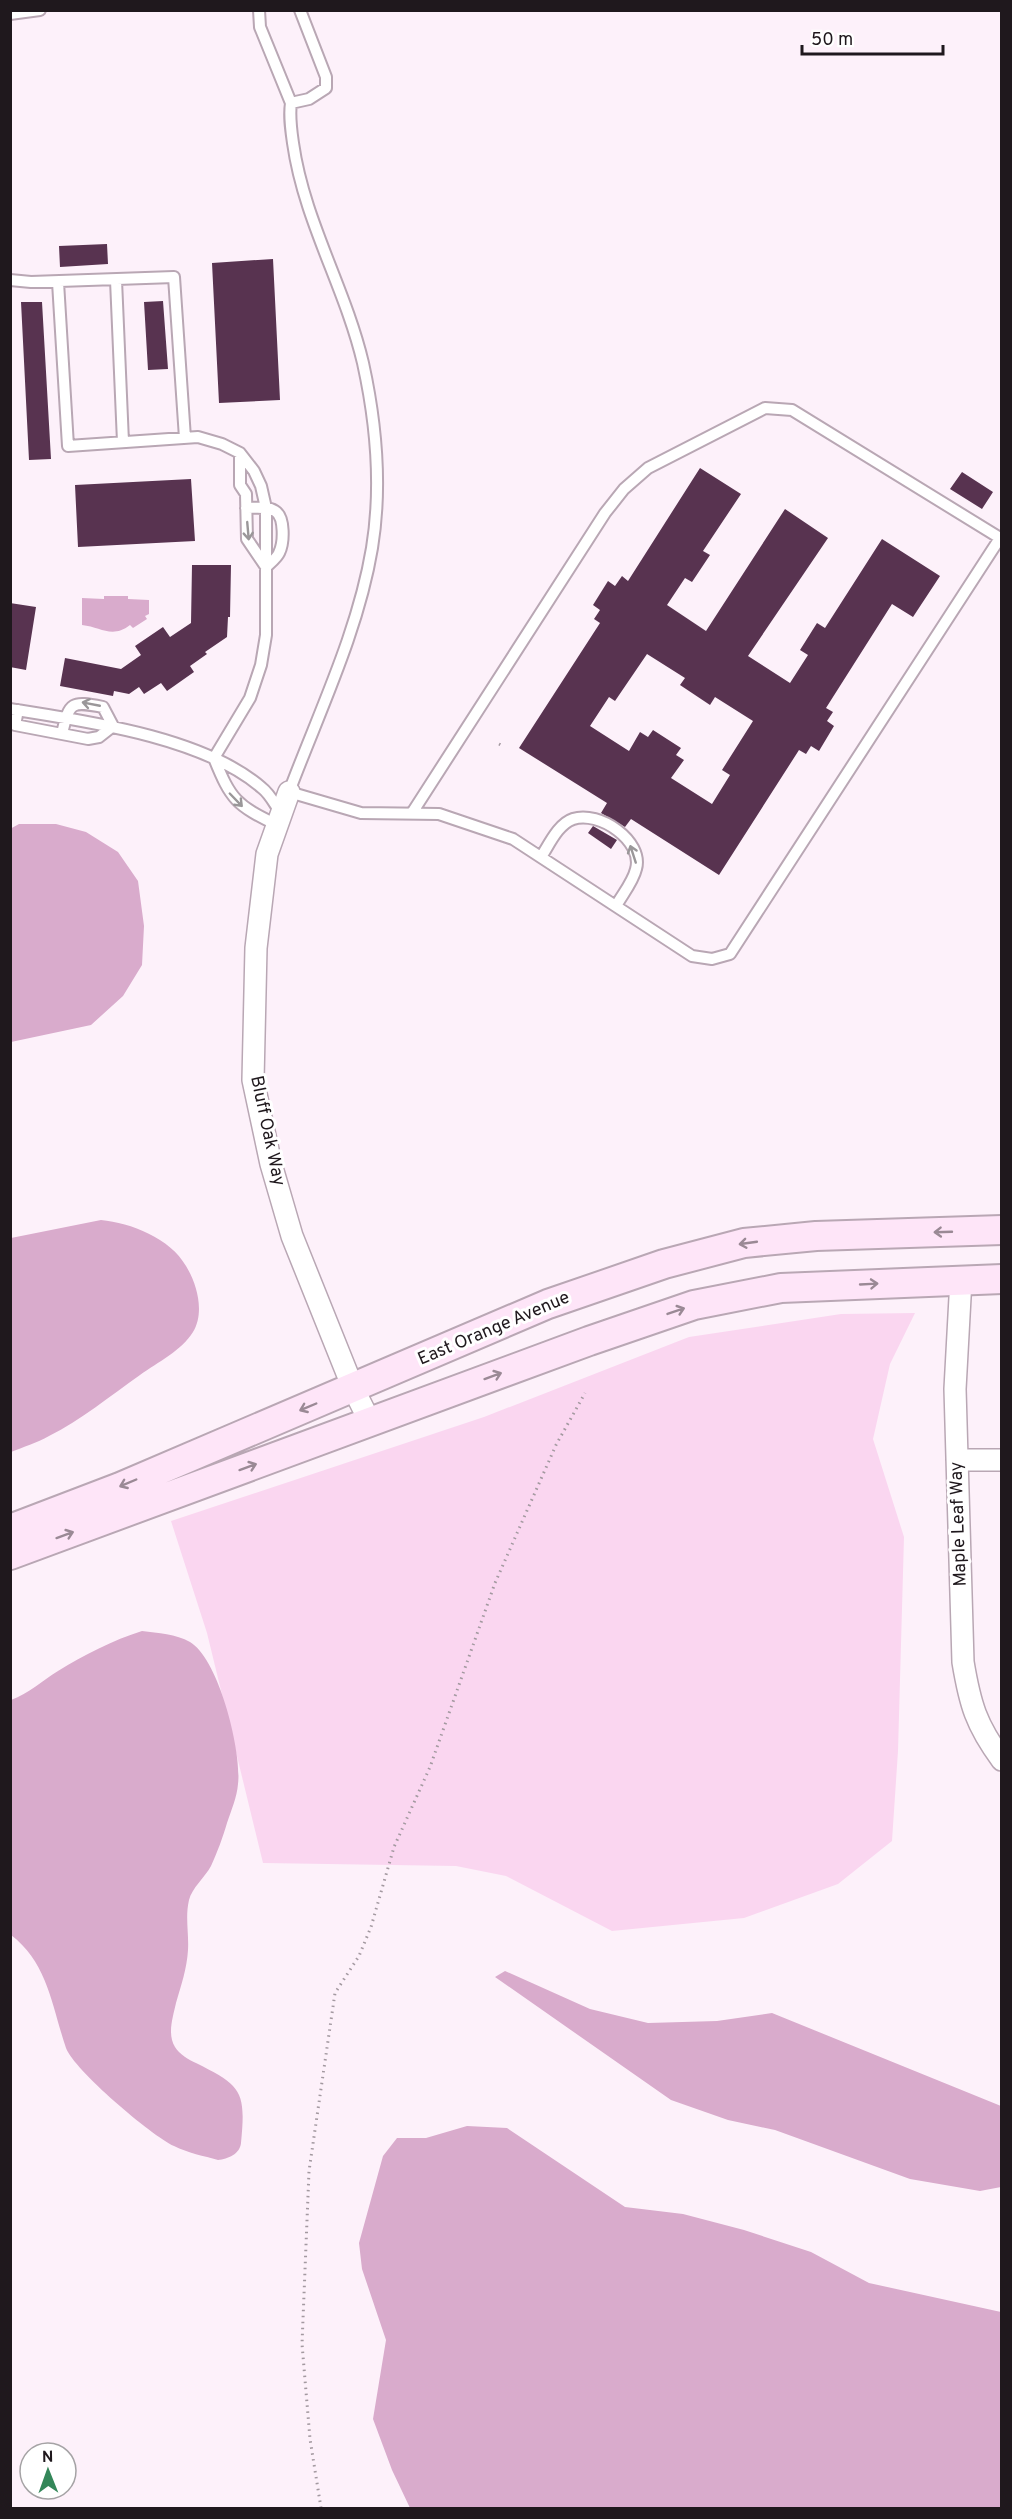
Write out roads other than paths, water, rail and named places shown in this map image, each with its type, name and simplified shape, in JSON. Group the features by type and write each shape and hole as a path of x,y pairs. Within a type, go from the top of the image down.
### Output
{"street":[{"name":"Bluff Oak Way","path":"289,792 267,854 256,948 253,1080 271,1164 292,1236 353,1388 370,1422"},
{"name":"East Orange Avenue","path":"10,1529 120,1487 569,1296 664,1264 744,1243 816,1236 1002,1230"},
{"name":"Maple Leaf Way","path":"961,1279 955,1389 963,1662 970,1703 985,1737 1002,1760"},
{"path":"10,1555 589,1341 694,1305 781,1288 1002,1279"},
{"path":"957,1460 1002,1460"}],"lane":[{"path":"10,14 40,10"},
{"path":"259,10 260,27 291,103 289,113 296,162 309,213 345,302 362,362 373,421 376,480 372,547 354,621 289,792 361,813 439,814 513,839 692,956 712,959 730,954 1000,538 792,410 765,408 648,468 624,489 605,513 412,813"},
{"path":"291,103 309,99 326,88 326,77 300,10"},
{"path":"10,280 57,282 174,277 185,438"},
{"path":"116,280 123,442"},
{"path":"57,282 68,446 198,437 240,453 257,478 266,508 266,635 261,665 250,698 214,758"},
{"path":"240,453 240,485 246,495 248,539 266,567"},
{"path":"246,508 266,508 276,511 281,517 282,542 279,553 266,567"},
{"path":"62,734 65,718 73,705 79,702 103,707 113,726"},
{"path":"113,726 99,737 88,739 15,725 14,709 113,726 214,758 263,788 279,819"},
{"path":"214,758 227,789 234,799 246,809 279,819"},
{"path":"541,857 560,828 573,819 591,817 611,824 627,840 635,854 637,868 616,906"}]}
